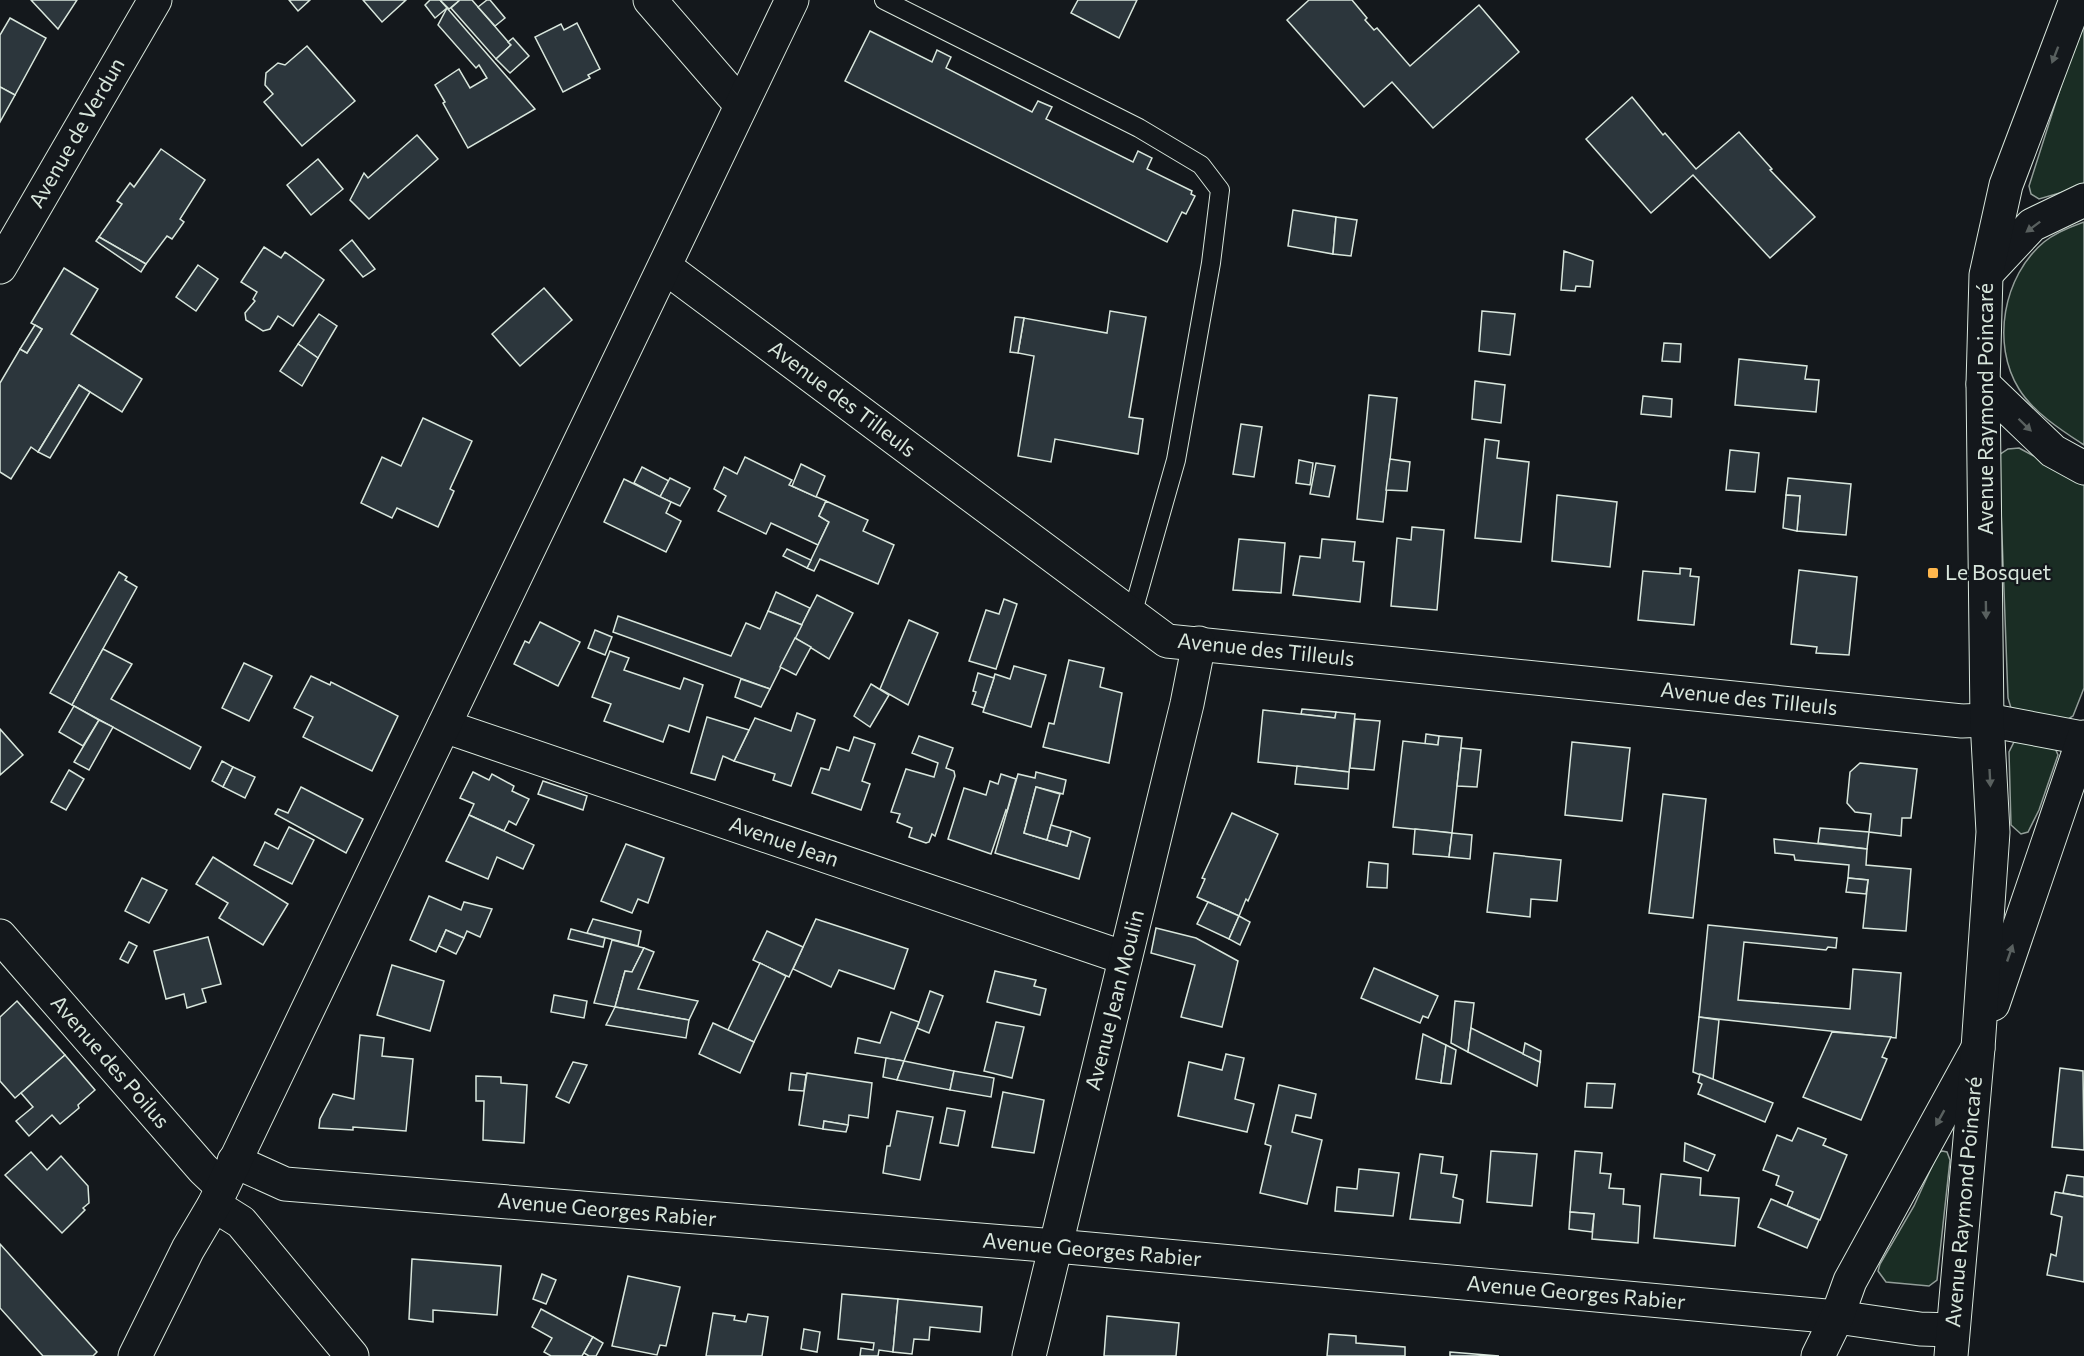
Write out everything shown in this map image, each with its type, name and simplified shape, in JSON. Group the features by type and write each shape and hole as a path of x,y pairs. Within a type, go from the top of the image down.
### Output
{"street":[{"name":"Avenue de Verdun","path":"0,267 155,0"},
{"path":"650,0 741,105"},
{"path":"135,1356 223,1184 792,0"},
{"name":"Avenue Raymond Poincaré","path":"1952,1343 1978,1048 1993,832 1987,720 1983,384 1986,275 2006,185 2076,0"},
{"path":"1986,275 2032,225 2084,200"},
{"name":"Avenue des Tilleuls","path":"665,267 1167,641 1962,721 1987,720 2084,737"},
{"path":"1983,384 2053,451 2084,468"},
{"name":"Avenue Jean Moulin","path":"1029,1356 1187,704 1199,643"},
{"name":"Avenue Jean","path":"444,726 1125,958"},
{"name":"Avenue Raymond Poincaré","path":"1978,1048 2084,737"},
{"name":"Avenue des Poilus","path":"0,936 203,1169 223,1184"},
{"path":"1818,1356 1837,1317 1850,1281 1978,1048"},
{"path":"223,1184 241,1222 352,1356"},
{"name":"Avenue Georges Rabier","path":"223,1184 285,1184 1056,1246 1837,1317 1920,1329 1952,1343"}],"lane":[{"path":"885,0 1139,128 1201,165 1220,190 1211,263 1176,460 1132,615"}],"green space":[{"path":"2084,14 2084,186 2039,199 2031,194 2029,186"},
{"path":"2084,222 2084,445 2048,420 2019,389 2010,371 2005,352 2004,332 2011,292 2030,256 2053,236"},
{"path":"2019,448 2084,483 2084,688 2073,716 2065,721 2011,708 2008,698 1999,455 2008,449"},
{"path":"2020,741 2055,748 2058,755 2039,810 2028,832 2021,834 2011,825 2009,752 2014,742"},
{"path":"1947,1152 1950,1160 1937,1280 1929,1286 1886,1282 1878,1271 1880,1264 1914,1206 1938,1153"}],"building":[{"path":"31,0 77,0 58,29"},
{"path":"289,0 310,0 298,11"},
{"path":"363,0 406,0 382,22"},
{"path":"430,0 440,0 447,8 435,18 425,5"},
{"path":"440,0 460,0 449,9"},
{"path":"460,0 472,0 511,45 496,59 451,8"},
{"path":"490,0 505,18 495,26 478,7"},
{"path":"1078,0 1137,0 1119,38 1071,13"},
{"path":"1309,0 1352,0 1367,18 1365,20 1374,30 1377,28 1410,66 1479,5 1519,52 1433,128 1392,82 1364,107 1287,20"},
{"path":"447,8 535,109 468,148 435,85 459,69 470,88 487,78 479,65 476,68 438,25"},
{"path":"10,18 46,38 15,95 0,87 0,35"},
{"path":"577,23 600,69 588,75 590,78 563,92 535,37 561,24 564,30"},
{"path":"870,31 932,62 937,50 951,57 946,68 1032,112 1038,101 1052,107 1046,119 1133,162 1138,151 1152,158 1147,169 1192,191 1191,194 1195,196 1186,214 1182,212 1167,242 845,81"},
{"path":"513,38 529,56 510,73 496,59 511,45 508,42"},
{"path":"307,46 355,101 302,146 264,102 273,94 265,85 266,73 278,63 285,65"},
{"path":"0,87 15,95 0,122"},
{"path":"1632,97 1663,135 1665,133 1696,169 1739,132 1772,169 1770,170 1815,217 1770,258 1693,175 1651,213 1586,139"},
{"path":"417,135 438,159 369,219 350,200 364,173 368,178"},
{"path":"161,149 205,180 180,219 184,222 172,239 167,236 146,264 99,237 122,204 117,201 130,183 134,187"},
{"path":"318,159 343,189 311,215 287,185"},
{"path":"1293,210 1336,217 1333,254 1288,246"},
{"path":"1336,217 1357,220 1351,256 1333,254"},
{"path":"99,237 146,264 141,272 96,241"},
{"path":"352,240 375,269 363,277 340,250"},
{"path":"264,247 281,258 285,252 324,280 293,326 278,316 270,329 263,331 246,320 245,313 255,301 253,299 257,292 241,282"},
{"path":"1564,251 1593,261 1590,287 1576,286 1575,291 1561,290"},
{"path":"198,265 218,279 196,311 176,297"},
{"path":"64,268 98,289 71,334 142,379 122,412 79,385 38,452 31,447 11,479 0,472 0,383 20,349 27,353 42,329 31,323"},
{"path":"544,288 572,320 520,366 492,334"},
{"path":"1110,311 1146,317 1129,417 1143,419 1138,454 1055,439 1051,462 1018,456 1034,356 1018,353 1024,318 1107,333"},
{"path":"1482,311 1515,314 1510,355 1479,351"},
{"path":"319,314 337,326 318,358 298,344"},
{"path":"1015,317 1024,318 1018,353 1010,352"},
{"path":"35,325 42,329 27,353 20,349"},
{"path":"1664,343 1681,344 1680,362 1662,361"},
{"path":"298,344 318,358 302,386 280,371"},
{"path":"1739,359 1807,366 1805,379 1819,380 1816,412 1735,405"},
{"path":"1475,381 1505,385 1501,423 1472,419"},
{"path":"79,385 90,392 50,458 38,452"},
{"path":"1369,395 1397,398 1383,522 1357,519"},
{"path":"1643,396 1672,399 1671,417 1641,414"},
{"path":"423,418 472,441 450,489 454,491 438,527 397,508 392,518 361,503 382,457 401,466"},
{"path":"1241,424 1262,427 1254,477 1233,474"},
{"path":"1485,439 1499,441 1497,458 1529,462 1521,542 1475,538"},
{"path":"1730,450 1759,453 1755,492 1726,490"},
{"path":"745,457 792,480 789,485 826,501 819,516 829,522 818,545 771,523 766,534 718,511 726,496 714,489 724,467 737,474"},
{"path":"1390,459 1410,462 1407,491 1386,490"},
{"path":"1299,460 1313,463 1310,485 1296,483"},
{"path":"1316,463 1335,466 1329,497 1310,494"},
{"path":"801,464 825,476 816,497 792,486"},
{"path":"642,467 669,481 660,497 634,483"},
{"path":"670,478 690,488 680,506 660,497"},
{"path":"1788,478 1851,484 1846,535 1797,531 1800,496 1786,495"},
{"path":"624,479 671,502 666,513 681,521 666,552 604,522"},
{"path":"1557,495 1617,502 1610,567 1552,561"},
{"path":"1786,495 1800,496 1797,531 1783,528"},
{"path":"826,501 868,520 863,531 894,545 878,584 820,559 814,571 807,568 829,522 819,516"},
{"path":"1412,527 1444,530 1437,610 1391,606 1397,538 1411,540"},
{"path":"1239,539 1285,543 1281,593 1233,590"},
{"path":"1322,539 1355,542 1353,561 1364,562 1360,602 1293,595 1300,556 1320,558"},
{"path":"787,549 811,560 807,568 783,556"},
{"path":"1680,568 1691,569 1690,576 1699,577 1694,625 1638,620 1643,571 1680,574"},
{"path":"1799,570 1857,577 1849,655 1816,653 1817,647 1791,644"},
{"path":"119,572 127,577 125,580 137,587 72,705 50,693"},
{"path":"776,592 810,608 802,625 768,611"},
{"path":"817,595 853,613 829,659 795,638"},
{"path":"1004,599 1017,604 996,669 969,661 986,610 999,614"},
{"path":"768,611 802,625 770,689 613,632 618,616 731,656 746,623 760,629"},
{"path":"909,620 938,633 908,705 880,689"},
{"path":"540,622 580,642 558,686 514,664 525,641 529,643"},
{"path":"595,630 612,637 605,655 588,648"},
{"path":"795,638 811,647 796,675 780,667"},
{"path":"103,649 132,664 111,699 201,747 190,769 72,705"},
{"path":"610,651 629,658 624,670 680,689 684,678 703,685 689,732 669,725 663,742 604,721 611,704 592,697"},
{"path":"1069,660 1104,668 1100,687 1122,693 1109,763 1043,747 1049,723 1054,724"},
{"path":"244,663 272,676 249,721 222,708"},
{"path":"1014,666 1046,675 1031,727 983,712 995,674 1010,679"},
{"path":"978,673 994,678 984,708 972,704"},
{"path":"311,676 330,685 331,682 398,716 372,771 303,737 313,717 294,708"},
{"path":"741,679 770,689 761,707 735,697"},
{"path":"871,684 889,695 870,727 854,716"},
{"path":"74,706 99,720 83,746 59,732"},
{"path":"1302,709 1336,712 1335,718 1301,714"},
{"path":"1263,710 1335,718 1336,712 1355,714 1349,772 1258,762"},
{"path":"797,713 815,720 791,786 773,780 775,774 734,761 755,718 791,731"},
{"path":"707,717 749,730 734,761 723,756 715,780 691,773"},
{"path":"1355,719 1380,721 1374,770 1350,768"},
{"path":"99,720 113,727 89,770 74,762"},
{"path":"0,729 23,755 0,775"},
{"path":"1426,734 1439,736 1438,745 1425,744"},
{"path":"919,736 953,748 946,768 954,771 955,776 935,836 932,834 929,842 926,843 909,837 912,828 897,822 900,814 891,812 906,769 934,777 938,763 912,753"},
{"path":"1439,736 1462,738 1452,833 1393,827 1403,741 1438,745"},
{"path":"854,737 875,744 862,781 870,784 861,810 812,793 821,768 829,770 837,747 849,751"},
{"path":"1572,742 1630,748 1622,821 1565,815"},
{"path":"1461,748 1481,750 1477,787 1457,786"},
{"path":"222,761 233,767 223,787 212,781"},
{"path":"1860,763 1917,769 1911,818 1902,818 1901,836 1869,832 1871,814 1855,812 1847,803 1850,772"},
{"path":"1297,766 1349,772 1348,789 1295,784"},
{"path":"233,767 255,777 245,798 223,787"},
{"path":"69,770 84,779 66,810 51,802"},
{"path":"473,772 489,780 492,774 514,786 512,791 529,799 516,825 509,821 504,831 469,815 474,804 460,798"},
{"path":"1036,772 1066,780 1063,794 1036,787 1024,833 1067,846 1071,831 1090,838 1079,879 995,853 1018,774 1035,778"},
{"path":"1001,774 1016,779 991,854 948,839 964,788 986,795 990,781 998,784"},
{"path":"543,781 587,796 583,810 538,794"},
{"path":"301,787 363,819 346,853 275,814 278,809 288,813"},
{"path":"1036,787 1060,794 1047,840 1024,833"},
{"path":"1663,794 1706,799 1693,918 1649,913"},
{"path":"1232,813 1278,834 1239,916 1197,897 1205,879 1202,878"},
{"path":"469,815 534,845 523,869 497,857 488,879 446,861"},
{"path":"1051,825 1071,831 1067,846 1047,840"},
{"path":"289,827 314,840 292,884 254,865 265,842 278,849"},
{"path":"1820,828 1869,832 1867,849 1818,843"},
{"path":"1415,829 1452,833 1449,857 1413,854"},
{"path":"1452,833 1472,835 1470,859 1449,857"},
{"path":"1774,839 1867,849 1866,865 1911,869 1906,931 1863,928 1868,880 1848,878 1849,865 1795,860 1794,855 1775,853"},
{"path":"626,844 664,858 648,903 638,899 632,913 601,901"},
{"path":"1494,853 1561,860 1557,901 1531,899 1530,917 1487,912"},
{"path":"213,857 288,904 263,945 219,918 228,903 196,884"},
{"path":"1369,862 1388,864 1387,888 1367,887"},
{"path":"142,878 167,890 149,923 125,911"},
{"path":"1848,878 1868,880 1866,894 1846,892"},
{"path":"429,896 461,910 464,902 492,909 480,937 467,931 464,938 446,930 436,952 410,940"},
{"path":"1208,902 1239,916 1229,939 1197,924"},
{"path":"1239,916 1250,922 1240,945 1229,939"},
{"path":"593,919 641,931 638,946 587,933"},
{"path":"816,919 908,949 894,989 839,970 831,987 793,969"},
{"path":"1708,925 1837,938 1836,948 1828,947 1826,950 1744,942 1738,1000 1850,1009 1853,969 1901,973 1896,1038 1699,1017"},
{"path":"1156,928 1196,938 1238,961 1222,1027 1181,1017 1195,965 1151,953"},
{"path":"571,929 605,938 603,947 568,939"},
{"path":"446,930 464,938 456,954 439,946"},
{"path":"767,931 803,947 789,977 753,960"},
{"path":"208,937 221,984 202,989 206,1002 187,1008 184,994 166,999 154,951"},
{"path":"612,940 644,948 632,972 625,971 615,1007 594,1003"},
{"path":"129,942 137,946 128,963 120,959"},
{"path":"644,948 654,952 638,989 698,1001 689,1020 615,1007 625,971 632,972"},
{"path":"760,963 786,976 754,1042 728,1030"},
{"path":"392,965 444,981 430,1031 377,1015"},
{"path":"1374,968 1438,996 1428,1018 1423,1016 1420,1023 1361,998"},
{"path":"995,971 1036,980 1034,986 1046,989 1040,1015 987,1002"},
{"path":"930,991 943,996 929,1033 917,1028"},
{"path":"554,995 587,1001 584,1018 551,1012"},
{"path":"17,1001 65,1055 15,1098 0,1081 0,1017"},
{"path":"1455,1001 1474,1003 1468,1052 1451,1043"},
{"path":"615,1007 689,1020 686,1038 606,1025"},
{"path":"891,1012 919,1022 904,1061 855,1053 858,1038 880,1043"},
{"path":"1699,1017 1719,1020 1713,1080 1693,1072"},
{"path":"996,1022 1024,1027 1012,1078 984,1071"},
{"path":"713,1023 754,1042 740,1073 699,1054"},
{"path":"1471,1028 1540,1062 1537,1086 1468,1052"},
{"path":"1832,1032 1891,1037 1882,1057 1887,1059 1861,1120 1803,1097"},
{"path":"1423,1034 1446,1045 1441,1083 1416,1079"},
{"path":"360,1035 384,1038 382,1056 413,1059 406,1131 353,1127 353,1130 319,1128 320,1119 333,1094 354,1099"},
{"path":"1525,1043 1541,1051 1540,1062 1523,1054"},
{"path":"1446,1045 1456,1050 1451,1084 1441,1083"},
{"path":"1226,1054 1244,1058 1235,1099 1254,1104 1247,1132 1178,1116 1189,1062 1222,1070"},
{"path":"65,1055 95,1090 60,1124 52,1115 29,1136 16,1121 33,1107 21,1093"},
{"path":"886,1058 904,1061 897,1080 883,1077"},
{"path":"904,1061 954,1071 950,1090 897,1080"},
{"path":"573,1062 587,1065 569,1103 556,1097"},
{"path":"2060,1068 2083,1071 2084,1150 2052,1147"},
{"path":"954,1071 994,1078 991,1097 950,1090"},
{"path":"791,1073 806,1075 804,1091 789,1090"},
{"path":"807,1073 872,1083 868,1118 849,1115 848,1125 824,1121 823,1129 799,1125"},
{"path":"1700,1074 1773,1103 1765,1122 1698,1094 1702,1084 1698,1082"},
{"path":"476,1076 501,1077 501,1083 527,1085 524,1143 483,1140 484,1101 476,1101"},
{"path":"1587,1083 1615,1084 1612,1108 1585,1107"},
{"path":"1279,1085 1316,1094 1311,1118 1296,1115 1292,1132 1322,1140 1307,1204 1260,1193 1271,1146 1265,1144"},
{"path":"1003,1092 1044,1100 1034,1153 992,1147"},
{"path":"947,1108 965,1111 958,1146 940,1143"},
{"path":"897,1111 933,1117 920,1180 883,1173 887,1146 890,1146"},
{"path":"824,1121 848,1125 846,1132 823,1129"},
{"path":"1798,1128 1826,1139 1823,1145 1847,1155 1820,1220 1787,1206 1793,1192 1776,1185 1779,1176 1763,1170 1777,1135 1792,1141"},
{"path":"1685,1143 1715,1155 1708,1171 1684,1161"},
{"path":"1491,1151 1537,1154 1532,1206 1487,1202"},
{"path":"1575,1151 1602,1153 1600,1173 1611,1174 1609,1188 1624,1189 1623,1204 1640,1206 1638,1243 1592,1239 1594,1214 1570,1212"},
{"path":"31,1152 47,1170 61,1156 88,1186 89,1203 62,1233 5,1175"},
{"path":"1420,1154 1443,1157 1441,1173 1457,1175 1453,1197 1463,1200 1460,1223 1410,1219"},
{"path":"1359,1169 1399,1173 1393,1216 1335,1211 1337,1187 1357,1189"},
{"path":"1661,1174 1701,1178 1700,1195 1739,1198 1735,1246 1654,1238"},
{"path":"2067,1175 2084,1177 2084,1197 2063,1193"},
{"path":"2055,1192 2084,1197 2084,1282 2047,1275 2051,1254 2056,1256 2062,1217 2051,1214"},
{"path":"1771,1199 1819,1220 1807,1248 1758,1227"},
{"path":"1570,1212 1594,1214 1592,1232 1569,1229"},
{"path":"0,1244 97,1352 93,1356 43,1356 0,1308"},
{"path":"412,1259 501,1266 497,1315 433,1310 433,1322 409,1319"},
{"path":"542,1274 556,1280 546,1304 533,1299"},
{"path":"628,1276 680,1287 666,1346 660,1345 657,1355 612,1346"},
{"path":"842,1294 898,1299 893,1352 879,1350 878,1356 860,1356 861,1348 873,1350 874,1343 838,1339"},
{"path":"898,1299 982,1307 980,1332 930,1327 929,1340 914,1339 912,1354 893,1352"},
{"path":"541,1309 593,1337 582,1356 551,1356 544,1352 552,1338 532,1327"},
{"path":"713,1313 735,1316 734,1320 746,1322 748,1314 768,1317 762,1356 706,1356"},
{"path":"1107,1316 1179,1323 1176,1356 1104,1356"},
{"path":"804,1329 820,1332 817,1352 801,1349"},
{"path":"1329,1334 1356,1336 1356,1343 1405,1347 1405,1356 1327,1356"},
{"path":"593,1337 603,1343 596,1356 589,1356 584,1353"},
{"path":"1450,1352 1499,1356 1450,1356"}],"place":[{"name":"Le Bosquet","path":"1933,573"}]}
